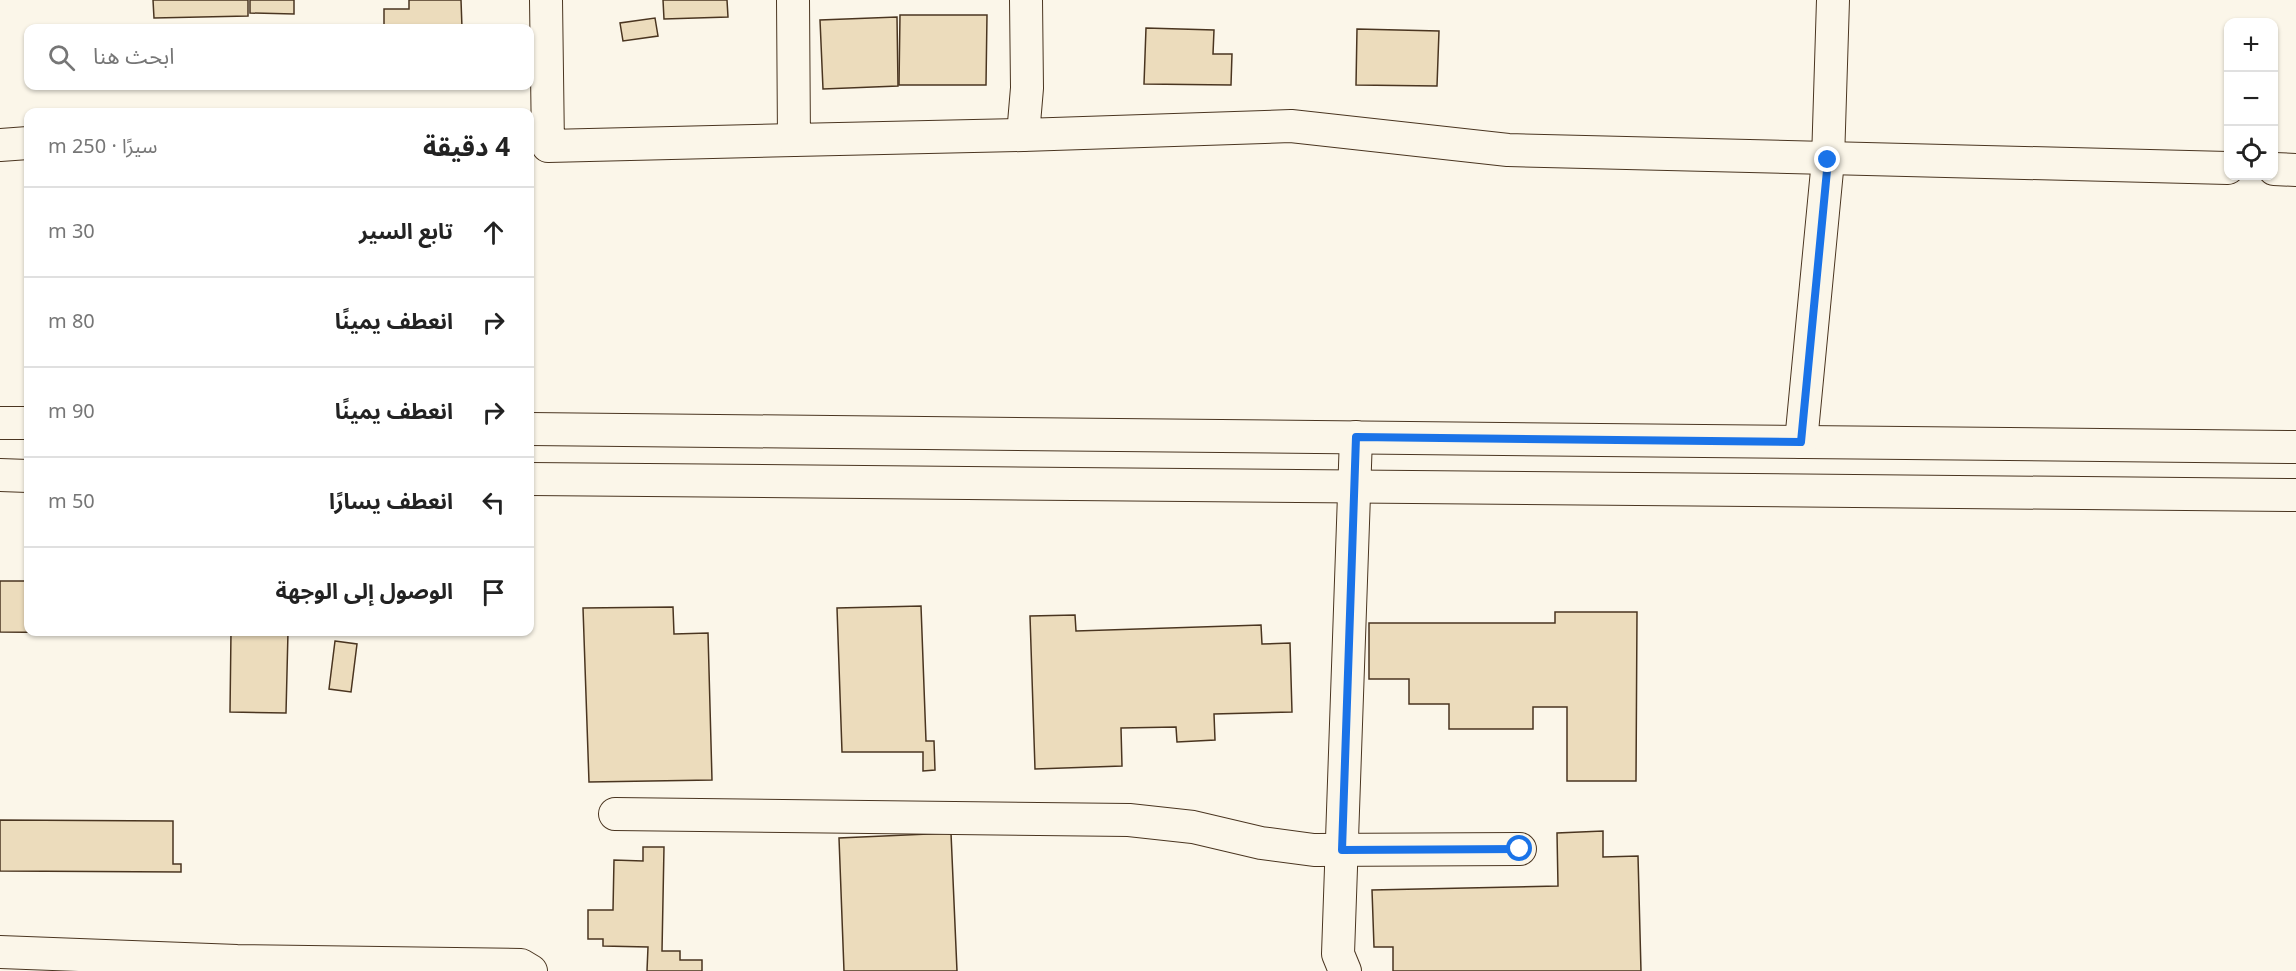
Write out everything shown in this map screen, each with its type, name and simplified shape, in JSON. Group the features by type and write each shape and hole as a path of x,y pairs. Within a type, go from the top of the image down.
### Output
{"street":[{"path":"546,0 539,146 1023,135 1292,126 1508,150 1828,160 2224,168"},
{"path":"793,0 794,140"},
{"path":"1023,135 1027,88 1026,0"},
{"path":"1801,442 1828,160 1833,0"},
{"path":"0,145 24,144"},
{"path":"2278,169 2296,170"},
{"path":"0,423 24,423"},
{"path":"534,429 2296,447"},
{"path":"1345,971 1338,954 1356,437"},
{"path":"0,475 24,476"},
{"path":"534,479 2296,495"},
{"path":"615,814 1129,820 1194,827 1262,843 1314,850 1520,849"},
{"path":"0,952 237,961 521,964 531,971"}],"building":[{"path":"153,0 248,0 248,16 154,18"},
{"path":"250,0 294,0 294,14 250,13"},
{"path":"409,0 461,0 462,24 384,24 384,9 409,9"},
{"path":"663,0 727,0 728,17 664,19"},
{"path":"900,15 987,15 986,85 899,85"},
{"path":"897,17 898,86 823,89 820,20"},
{"path":"655,18 658,36 623,41 620,23"},
{"path":"1146,28 1214,30 1213,54 1232,54 1231,85 1144,84"},
{"path":"1357,29 1439,31 1437,86 1356,85"},
{"path":"0,581 24,581 24,632 0,632"},
{"path":"921,606 926,741 934,741 935,770 923,771 923,752 842,752 837,608"},
{"path":"673,607 674,634 708,633 712,780 589,782 583,608"},
{"path":"1555,612 1637,612 1636,781 1567,781 1567,707 1533,707 1533,729 1449,729 1449,704 1409,704 1409,679 1369,679 1369,623 1555,623"},
{"path":"1075,615 1076,631 1261,625 1262,644 1290,643 1292,712 1214,714 1215,740 1177,742 1176,727 1121,728 1122,766 1035,769 1030,616"},
{"path":"231,636 288,636 286,713 230,712"},
{"path":"335,641 357,644 351,692 329,689"},
{"path":"0,820 173,821 173,864 181,864 181,872 0,871"},
{"path":"1603,831 1603,857 1638,856 1641,971 1393,971 1393,947 1374,947 1372,890 1558,886 1557,833"},
{"path":"951,833 957,971 844,971 839,838"},
{"path":"643,847 664,847 662,951 680,951 680,960 702,960 702,971 647,971 648,947 603,946 603,939 588,939 588,910 613,910 614,860 643,861"}],"route":[{"path":"1520,849 1342,850 1356,437 1801,442 1828,160"}]}
